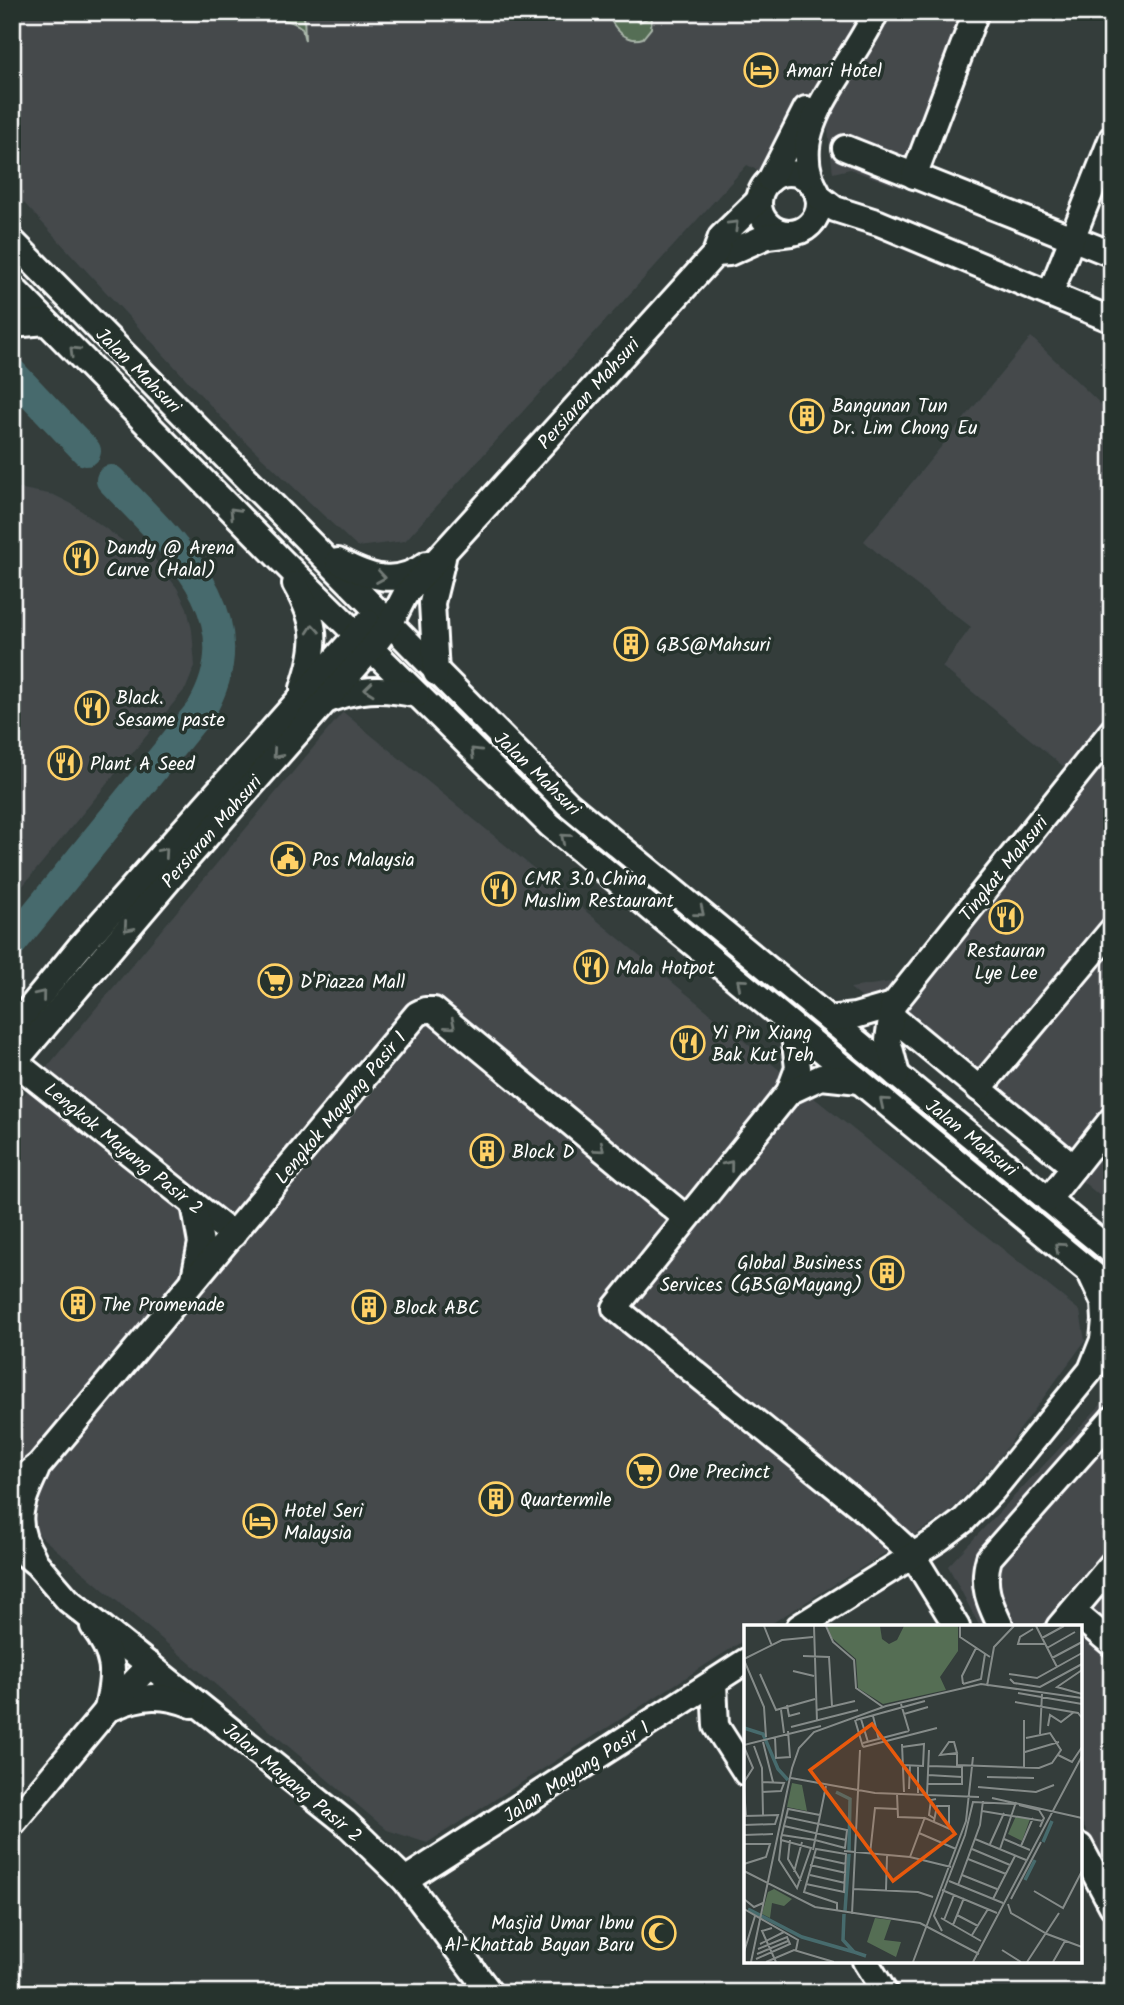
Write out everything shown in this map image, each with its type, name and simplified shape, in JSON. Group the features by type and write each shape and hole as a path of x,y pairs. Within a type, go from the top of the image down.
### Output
{"street":[{"path":"796,232 813,220 816,192 807,162 808,117 864,12"},
{"path":"808,117 861,45 876,12"},
{"path":"914,176 976,12"},
{"name":"Persiaran Mahsuri","path":"12,1030 79,948 311,699 715,254 721,237 764,190 808,117"},
{"path":"1050,294 1112,138"},
{"path":"845,148 1112,254"},
{"path":"796,232 768,224 760,209 764,190 779,175 799,175 835,209 879,223 1112,320"},
{"path":"715,254 729,253 767,236 879,223"},
{"name":"Jalan Mahsuri","path":"12,241 568,804 1112,1252"},
{"name":"Jalan Mahsuri","path":"12,287 282,561 550,825 1112,1290"},
{"path":"12,325 46,323"},
{"path":"319,550 360,573 391,580 422,568 446,551"},
{"path":"436,673 432,603 446,551"},
{"path":"282,561 305,602 314,625 311,699 378,688 418,696"},
{"name":"Persiaran Mahsuri","path":"14,1063 311,699"},
{"name":"Tingkat Mahsuri","path":"892,1010 1110,737"},
{"path":"979,1089 1112,930"},
{"name":"Lengkok Mayang Pasir 1","path":"12,1487 40,1464 417,1014 425,1010 434,1010 686,1218"},
{"path":"829,1019 892,1010"},
{"path":"892,1010 888,1041 897,1075"},
{"path":"892,1010 979,1089 1074,1167"},
{"path":"793,1027 798,1068 789,1092 615,1308 865,1512 912,1554 956,1625"},
{"name":"Lengkok Mayang Pasir 2","path":"14,1063 233,1235"},
{"path":"789,1092 821,1077 860,1082"},
{"path":"1048,1200 1112,1119"},
{"path":"194,1204 201,1243 194,1283"},
{"path":"802,1625 962,1521 993,1490 1101,1365 1104,1303 1089,1272"},
{"path":"1000,1625 986,1594 985,1573 989,1558 1112,1419"},
{"name":"Lengkok Mayang Pasir 1","path":"24,1565 19,1524 28,1488 40,1464"},
{"path":"865,1512 908,1530 942,1529 962,1521"},
{"path":"865,1512 878,1551 876,1565 865,1585"},
{"name":"Jalan Mayang Pasir 2","path":"12,1544 24,1565 326,1805 405,1880 490,1993"},
{"path":"1066,1619 1112,1564"},
{"path":"74,1605 103,1640 115,1674 107,1710"},
{"path":"1082,1628 1112,1644"},
{"name":"Jalan Mayang Pasir 1","path":"405,1880 744,1662"},
{"path":"12,1824 107,1710 150,1665"},
{"path":"714,1683 716,1726 744,1770"},
{"path":"107,1710 134,1698 170,1696 210,1713"},
{"path":"677,1706 716,1726"},
{"path":"1082,1848 1103,1869 1112,1906"},
{"path":"867,1963 885,1993"}],"shaded area":[{"path":"12,12 862,12 852,36 777,155 761,172 747,165 405,541 357,547 234,431 12,190"},
{"path":"889,12 970,12 904,189 850,169 833,173 827,122 877,43"},
{"path":"1031,337 1112,415 1112,1206 850,988 897,981 1069,771 942,667 971,627 864,541"},
{"path":"12,487 54,495 72,504 131,547 140,540 177,588 187,608 195,666 186,688 12,899"},
{"path":"343,712 783,1073 1080,1311 1085,1341 996,1462 948,1514 769,1625 744,1625 744,1640 427,1843 387,1830 12,1512 12,1109"},
{"path":"1112,1393 1112,1880 1082,1823 1082,1625 979,1625 948,1566"}],"green space":[{"path":"217,12 304,12 305,41 302,28 293,23 272,19 238,19"},
{"path":"607,12 638,14 635,19 639,22 652,16 651,28 643,38 631,39 616,28"}],"waterway":[{"path":"12,373 86,451"},
{"path":"12,943 201,710 216,675 219,643 213,612 200,583 159,530 111,480"}],"place":[{"name":"Amari Hotel","path":"761,70"},
{"name":"Bangunan Tun Dr. Lim Chong Eu","path":"807,416"},
{"name":"Dandy @ Arena Curve (Halal)","path":"81,558"},
{"name":"GBS@Mahsuri","path":"631,644"},
{"name":"Black. Sesame paste","path":"92,708"},
{"name":"Plant A Seed","path":"65,763"},
{"name":"Pos Malaysia","path":"288,859"},
{"name":"CMR 3.0 China Muslim Restaurant","path":"499,889"},
{"name":"Restauran Lye Lee","path":"1006,917"},
{"name":"Mala Hotpot","path":"591,967"},
{"name":"D'Piazza Mall","path":"275,981"},
{"name":"Yi Pin Xiang Bak Kut Teh","path":"688,1043"},
{"name":"Block D","path":"487,1151"},
{"name":"Global Business Services (GBS@Mayang)","path":"887,1273"},
{"name":"The Promenade","path":"78,1304"},
{"name":"Block ABC","path":"369,1307"},
{"name":"One Precinct","path":"644,1471"},
{"name":"Quartermile","path":"496,1499"},
{"name":"Hotel Seri Malaysia","path":"260,1521"},
{"name":"Masjid Umar Ibnu Al-Khattab Bayan Baru","path":"659,1933"}]}
